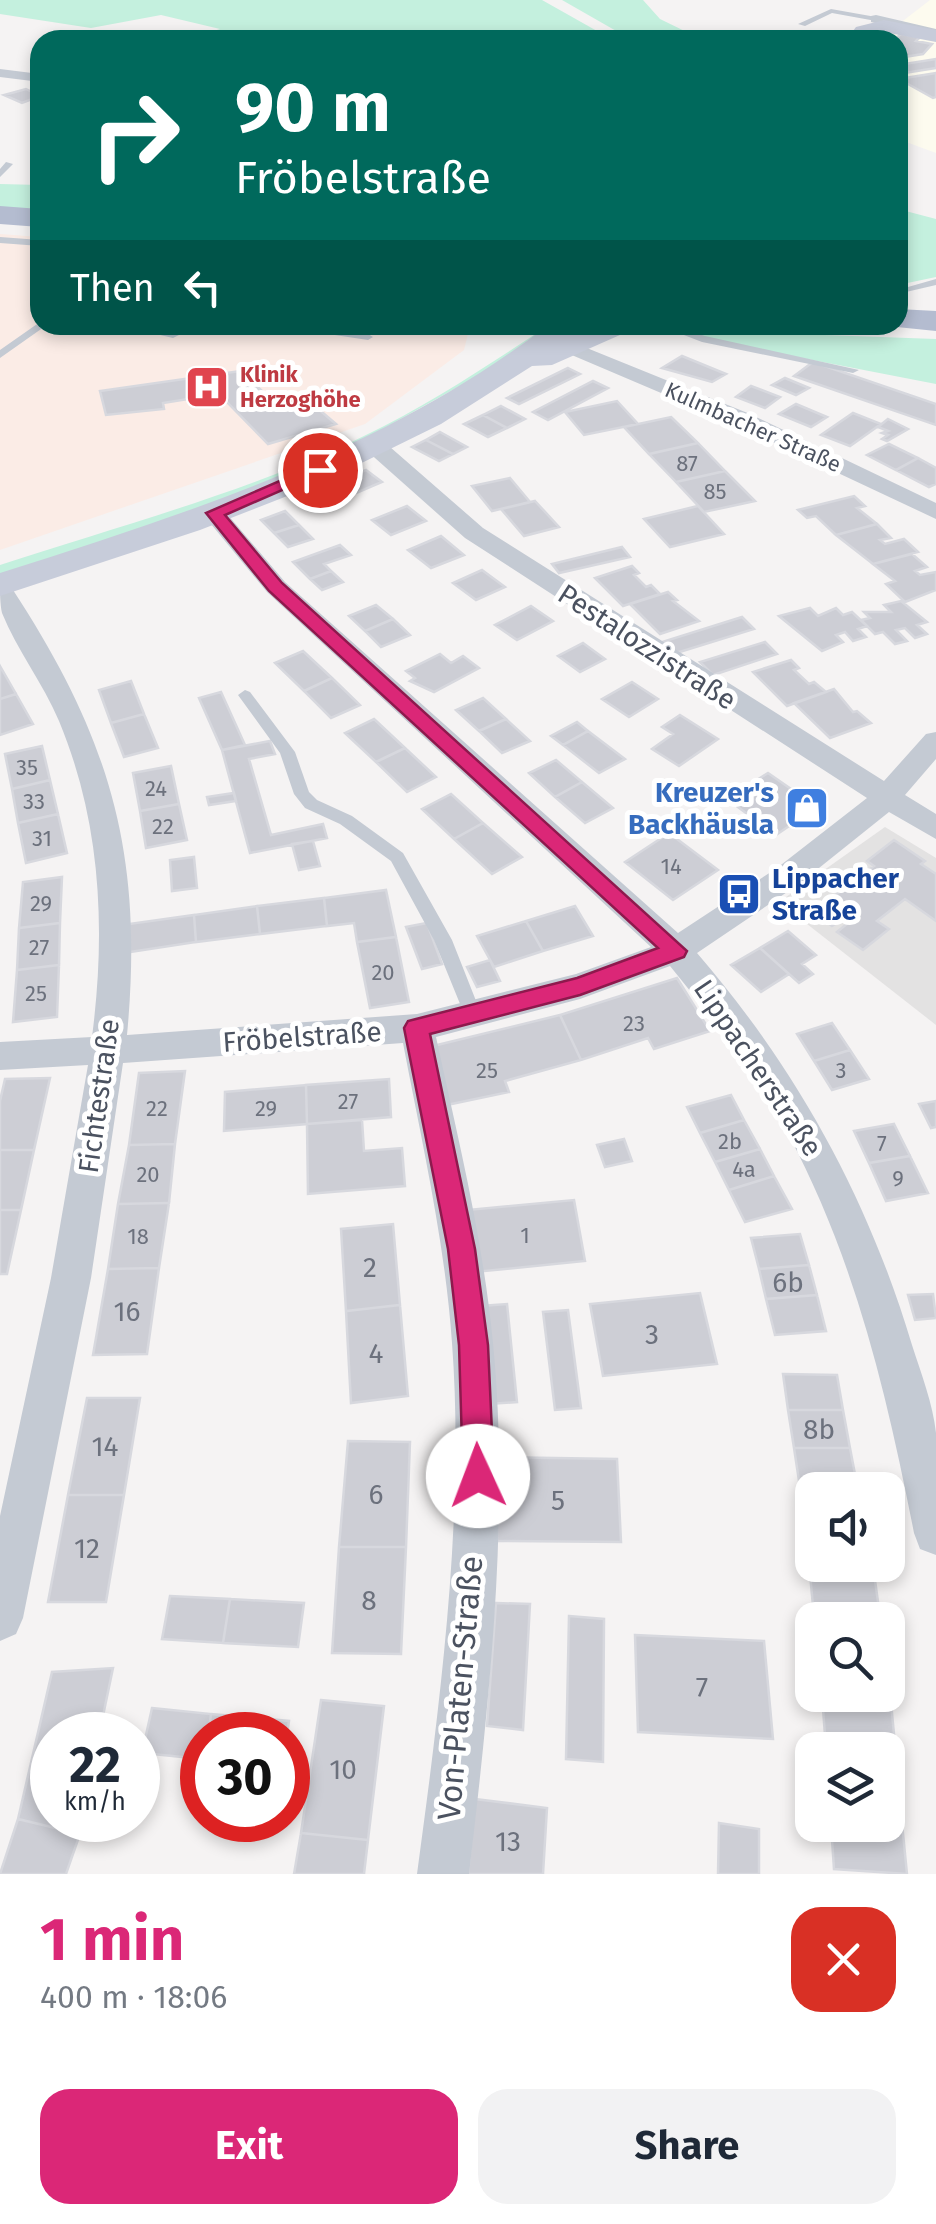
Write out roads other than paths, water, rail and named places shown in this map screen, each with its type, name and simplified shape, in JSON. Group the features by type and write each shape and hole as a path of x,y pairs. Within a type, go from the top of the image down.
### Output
{"main road":[{"path":"869,29 901,2"},
{"path":"908,32 936,34"},
{"path":"0,215 30,217"},
{"path":"908,307 936,320"},
{"path":"0,562 198,496 364,431 433,394 516,335"},
{"path":"0,588 214,513 374,445 567,336"}],"street":[{"path":"0,73 30,77"},
{"name":"Kulmbacher Straße","path":"567,336 936,512"},
{"name":"Pestalozzistraße","path":"374,445 474,533 885,799 936,828"},
{"name":"Lippacherstraße","path":"214,513 276,587 676,951 722,1006 800,1121 866,1262 909,1404 936,1533"},
{"name":"Fichtestraße","path":"0,588 60,689 102,804 111,858 114,934 108,1050 65,1324 0,1618"},
{"name":"Fröbelstraße","path":"0,1056 318,1038 416,1028 580,986 676,951 788,876 885,799 936,740"},
{"name":"Von-Platen-Straße","path":"416,1028 462,1249 474,1345 478,1476 458,1754 443,1874"}],"lane":[{"path":"802,24 830,11 869,29"},
{"path":"0,174 10,164"},
{"path":"0,240 30,242"},
{"path":"908,300 936,282"},
{"path":"0,355 30,332"},
{"path":"355,335 368,337"},
{"path":"689,335 853,370"},
{"path":"245,695 280,740 302,794 397,857 443,940 474,1016"}],"place":[{"name":"Klinik Herzoghöhe","path":"207,387"},
{"name":"Kreuzer's Backhäusla","path":"807,808"},
{"name":"Lippacher Straße","path":"739,894"}]}
